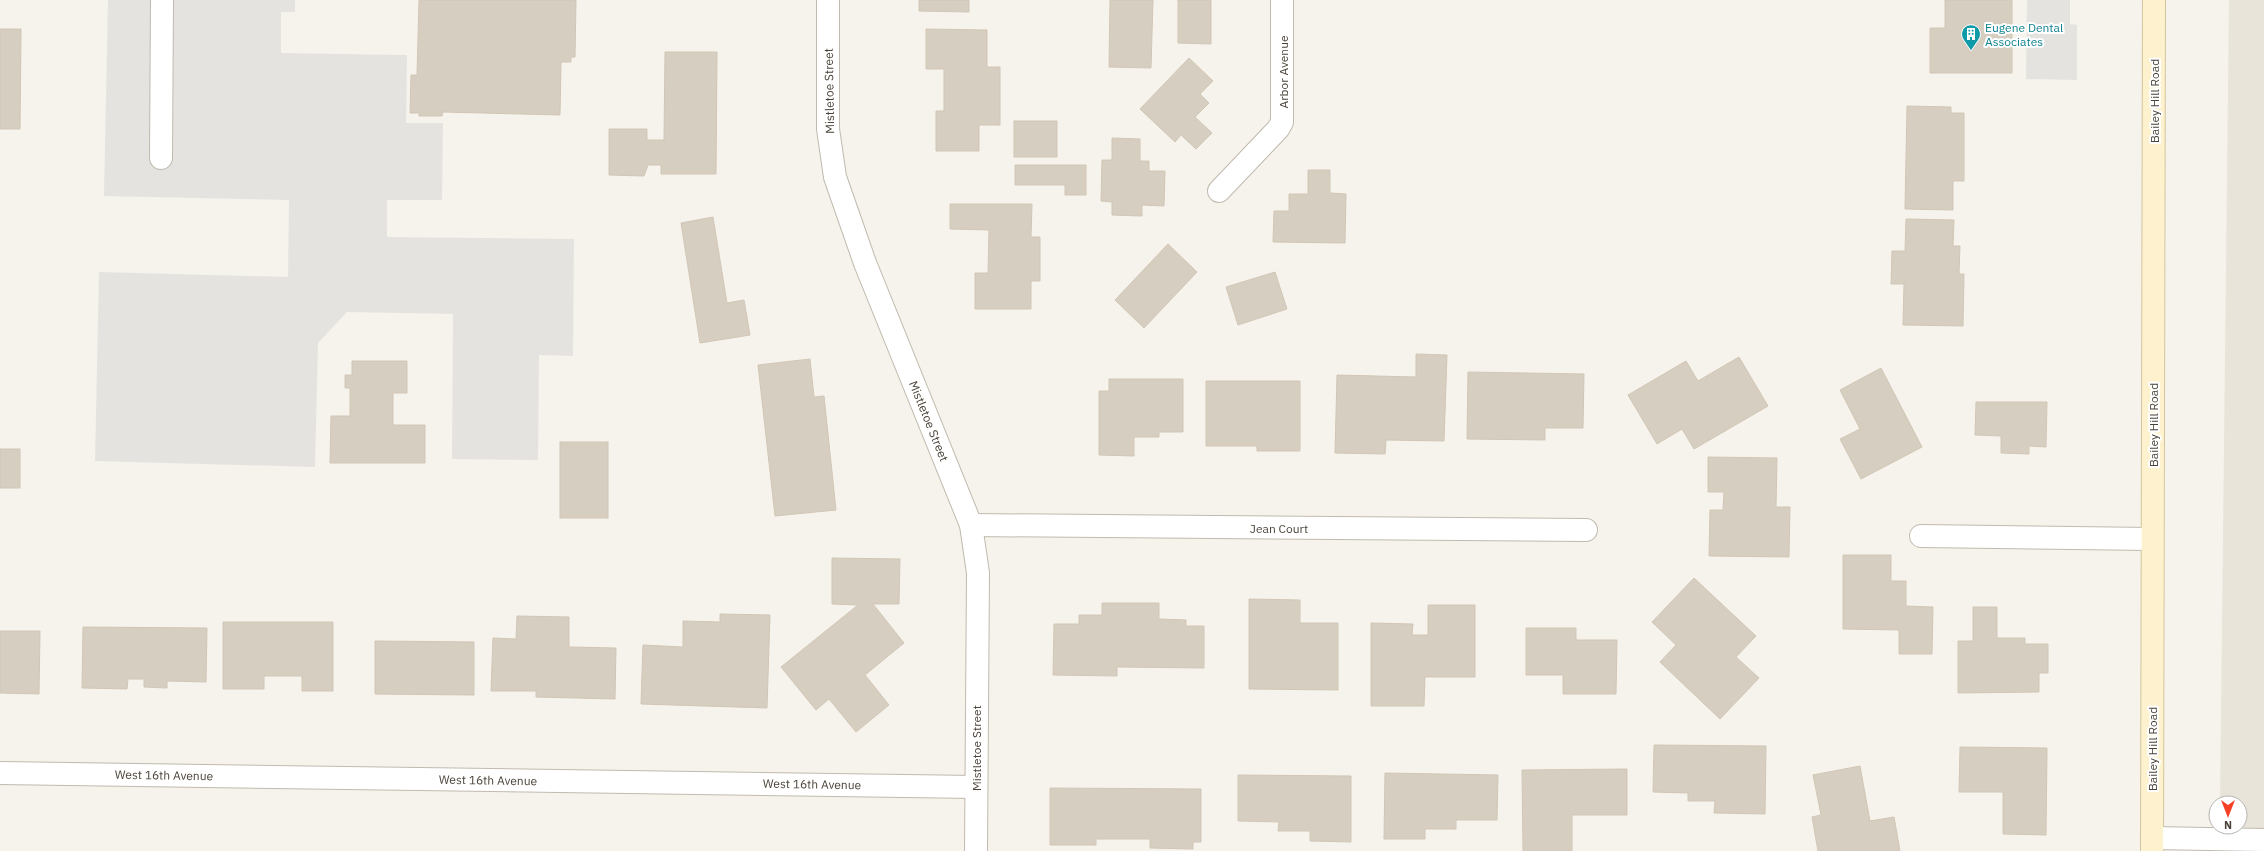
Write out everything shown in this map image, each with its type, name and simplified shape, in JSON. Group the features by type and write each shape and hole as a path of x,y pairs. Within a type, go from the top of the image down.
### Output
{"main road":[{"name":"Bailey Hill Road","path":"2152,845 2154,0"}],"street":[{"path":"161,158 162,0"},
{"name":"Mistletoe Street","path":"828,0 828,128 836,177 865,263 971,525 978,573 976,851"},
{"name":"Arbor Avenue","path":"1219,191 1278,129 1282,122 1282,0"},
{"name":"Jean Court","path":"971,525 1586,530"},
{"path":"1921,536 2152,539"},
{"name":"West 16th Avenue","path":"0,773 976,787"},
{"path":"2152,845 2264,840"}],"shaded area":[{"path":"108,0 295,0 295,12 281,12 281,53 407,55 406,123 443,123 442,200 387,200 387,237 574,239 573,356 539,355 538,460 452,459 453,314 347,312 318,343 315,467 95,461 99,272 288,277 289,200 104,196"},
{"path":"2027,0 2070,0 2070,24 2077,25 2077,80 2026,79"},
{"path":"2229,0 2264,0 2264,851 2219,851 2220,835 2248,835 2248,795 2220,795"}],"building":[{"path":"419,0 576,0 575,57 571,57 571,62 561,62 560,115 443,112 442,116 419,116 419,113 410,113 411,75 417,75"},
{"path":"919,0 969,0 969,12 919,11"},
{"path":"1110,0 1153,0 1151,68 1109,67"},
{"path":"1178,0 1211,0 1211,44 1178,43"},
{"name":"Eugene Dental Associates","path":"1945,0 2012,0 2012,73 1930,73 1930,28 1945,28"},
{"path":"0,29 21,29 20,129 0,129"},
{"path":"926,29 987,30 987,67 1000,67 1000,125 979,125 979,151 936,151 936,111 944,111 944,69 926,69"},
{"path":"665,52 717,52 716,174 661,174 661,165 648,165 644,176 609,175 609,129 647,129 647,140 664,140"},
{"path":"1189,58 1213,81 1200,94 1209,103 1195,117 1212,133 1196,149 1181,135 1175,142 1140,109"},
{"path":"1907,106 1951,107 1951,113 1964,113 1964,181 1953,181 1953,210 1905,209"},
{"path":"1014,121 1057,121 1057,157 1014,157"},
{"path":"1112,138 1140,139 1140,161 1149,161 1149,171 1165,171 1164,206 1142,205 1142,216 1112,215 1112,202 1101,201 1102,160 1112,160"},
{"path":"1015,165 1086,165 1086,195 1065,195 1065,185 1015,185"},
{"path":"1308,170 1330,170 1330,193 1346,194 1345,243 1273,242 1274,211 1289,211 1289,194 1308,194"},
{"path":"950,204 1032,204 1031,237 1040,237 1040,281 1031,281 1031,309 975,309 975,273 988,273 989,230 950,229"},
{"path":"713,217 727,303 744,300 750,335 700,343 681,223"},
{"path":"1906,219 1954,220 1953,246 1960,246 1959,274 1964,274 1963,326 1903,325 1904,284 1891,284 1892,251 1905,251"},
{"path":"1168,244 1197,272 1144,328 1115,300"},
{"path":"1275,272 1287,309 1238,325 1226,287"},
{"path":"1416,354 1447,355 1444,441 1386,440 1385,454 1335,453 1337,375 1416,377"},
{"path":"1739,357 1768,406 1694,449 1682,429 1657,444 1628,395 1686,361 1698,381"},
{"path":"810,359 814,397 824,396 836,510 775,516 758,365"},
{"path":"352,361 407,361 407,393 393,393 393,425 425,425 425,463 330,463 331,416 350,416 350,388 345,388 345,375 352,375"},
{"path":"1881,368 1922,447 1861,479 1840,439 1860,429 1840,390"},
{"path":"1468,372 1584,374 1583,428 1545,428 1545,440 1467,439"},
{"path":"1109,379 1183,379 1183,432 1159,432 1159,437 1134,437 1134,456 1099,455 1099,391 1109,391"},
{"path":"1206,381 1300,381 1300,451 1257,451 1257,446 1206,446"},
{"path":"1976,402 2047,402 2046,447 2029,446 2029,454 2001,453 2001,436 1975,435"},
{"path":"560,442 608,442 608,518 560,518"},
{"path":"0,449 20,449 20,488 0,488"},
{"path":"1708,457 1777,458 1776,507 1790,507 1789,557 1709,556 1710,510 1723,510 1724,492 1708,492"},
{"path":"1843,555 1891,555 1891,581 1906,581 1906,606 1933,607 1932,654 1899,654 1899,630 1843,629"},
{"path":"832,558 900,559 899,604 873,604 904,643 865,675 889,705 856,732 829,699 816,710 781,667 858,605 832,604"},
{"path":"1694,578 1756,636 1736,657 1759,678 1720,719 1660,662 1676,645 1652,622"},
{"path":"1249,599 1300,600 1300,623 1338,623 1338,690 1249,689"},
{"path":"1102,603 1159,603 1159,619 1186,620 1186,626 1204,626 1204,668 1117,667 1117,676 1053,675 1054,624 1079,624 1079,615 1102,615"},
{"path":"1428,605 1475,605 1475,677 1425,677 1424,706 1371,706 1371,623 1413,624 1412,635 1428,635"},
{"path":"1973,607 1997,607 1997,638 2025,638 2025,644 2048,644 2048,673 2039,673 2039,692 1958,693 1958,641 1973,641"},
{"path":"720,614 770,615 767,708 641,704 643,645 683,647 683,621 720,622"},
{"path":"517,616 569,617 569,647 616,648 615,699 536,697 536,691 491,691 493,638 516,639"},
{"path":"223,622 333,622 333,691 302,691 302,676 264,676 264,689 223,689"},
{"path":"83,627 207,628 206,682 167,681 167,688 144,687 144,679 128,679 127,689 82,688"},
{"path":"1526,628 1576,628 1576,640 1617,640 1616,694 1563,694 1563,675 1526,675"},
{"path":"0,631 40,631 39,694 0,693"},
{"path":"375,641 474,642 474,695 375,694"},
{"path":"1654,745 1766,746 1765,814 1714,813 1715,801 1688,801 1688,793 1653,792"},
{"path":"1960,747 2047,748 2046,835 2003,834 2003,792 1959,792"},
{"path":"1860,766 1870,821 1894,817 1900,851 1818,851 1812,817 1821,815 1813,775"},
{"path":"1627,769 1627,815 1572,815 1572,851 1523,851 1522,770"},
{"path":"1385,773 1498,775 1497,820 1456,820 1456,829 1425,829 1425,839 1384,839"},
{"path":"1238,775 1351,776 1351,842 1310,841 1310,831 1278,831 1279,822 1238,821"},
{"path":"1050,788 1201,789 1201,842 1193,842 1193,849 1150,848 1150,839 1096,839 1096,845 1050,845"}],"place":[{"name":"Eugene Dental Associates","path":"1971,51"}]}
